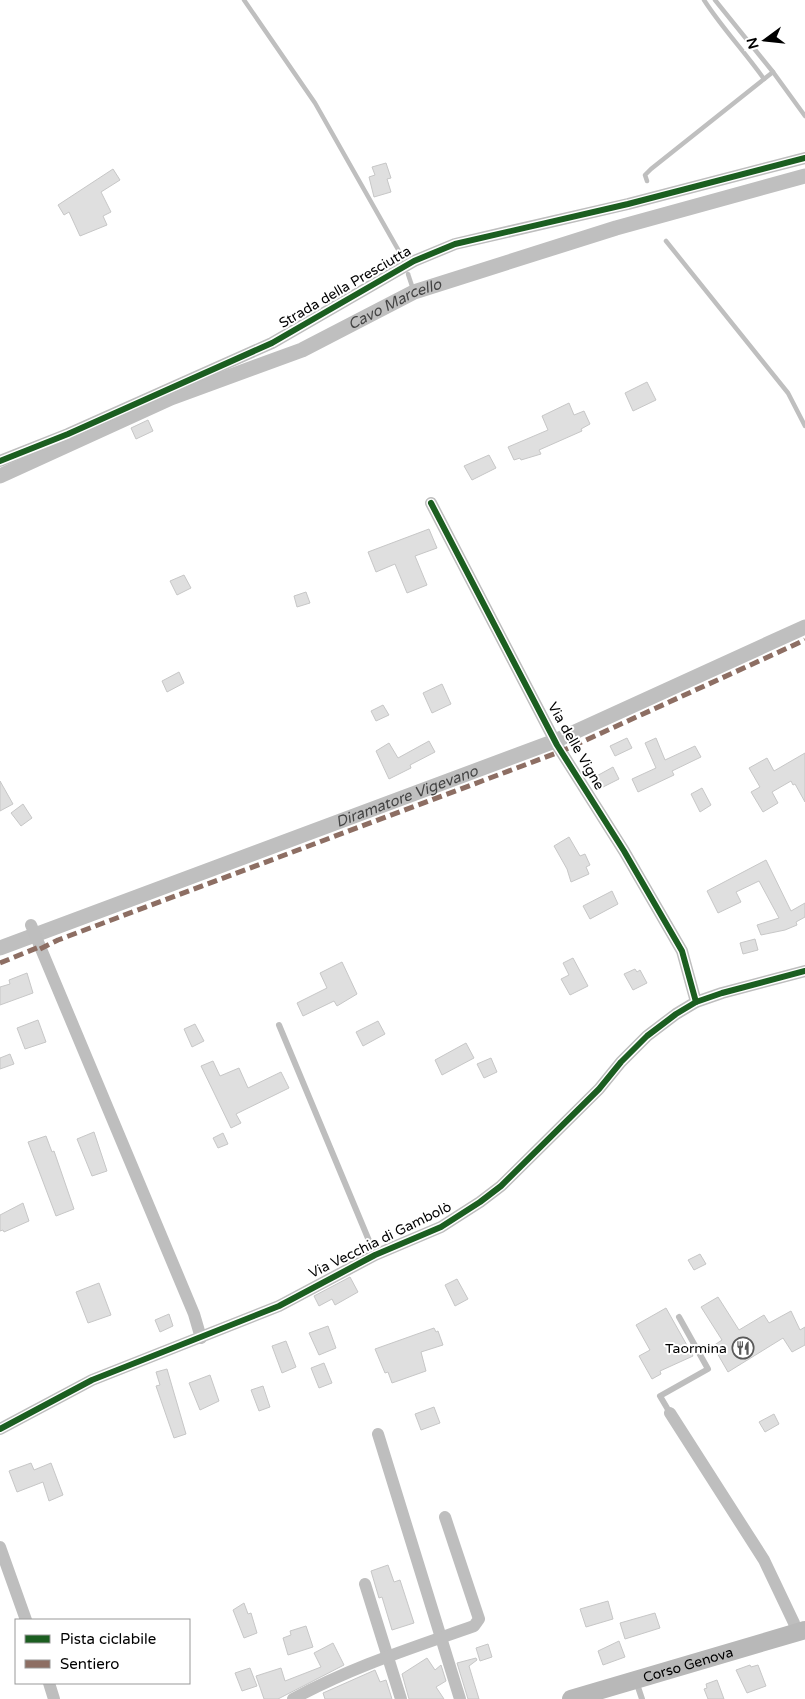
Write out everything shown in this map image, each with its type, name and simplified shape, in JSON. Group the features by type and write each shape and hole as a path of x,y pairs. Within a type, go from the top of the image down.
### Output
{"main road":[{"name":"Corso Genova","path":"571,1699 800,1631"}],"street":[{"name":"Strada della Presciutta","path":"0,461 68,434 272,343 414,260 455,244 485,235 628,204 805,158"},
{"name":"Via delle Vigne","path":"430,503 551,730 557,745 624,851 682,952 696,1002"},
{"path":"31,925 194,1314 201,1338"},
{"name":"Via Vecchia di Gambolò","path":"0,1429 92,1380 279,1306 375,1255 441,1226 480,1202 523,1165 647,1036 696,1002 722,993 805,971"},
{"path":"670,1413 764,1560 794,1623 800,1631"},
{"path":"378,1434 460,1699"},
{"path":"293,1699 328,1679 388,1655 474,1626 479,1619 445,1517"},
{"path":"0,1547 26,1619"},
{"path":"365,1584 401,1699"},
{"path":"48,1684 54,1699"}],"lane":[{"path":"279,1026 375,1255"},
{"path":"670,1413 660,1396 708,1369 679,1318"},
{"path":"636,1680 642,1699"}],"building":[{"path":"386,163 391,178 387,179 391,192 374,197 369,177 375,175 372,167"},
{"path":"113,169 120,180 101,192 111,212 103,216 107,225 80,236 69,212 64,215 58,205"},
{"path":"647,382 656,400 633,411 625,393"},
{"path":"569,403 574,415 584,411 590,424 581,429 582,431 539,450 541,454 521,460 520,458 514,460 508,447 548,430 542,416"},
{"path":"148,420 153,431 136,439 131,428"},
{"path":"489,455 496,468 472,480 464,466"},
{"path":"429,529 437,548 415,556 427,585 407,593 395,564 376,572 368,552"},
{"path":"184,575 191,588 177,595 170,581"},
{"path":"306,592 310,603 297,607 294,596"},
{"path":"179,672 184,683 167,692 162,681"},
{"path":"442,684 451,704 432,713 423,693"},
{"path":"383,705 389,715 376,721 371,711"},
{"path":"627,738 632,748 615,756 610,746"},
{"path":"656,738 665,760 695,746 701,757 672,771 674,775 638,792 632,779 656,768 645,743"},
{"path":"429,741 435,752 410,765 411,768 389,779 376,751 389,743 398,758"},
{"path":"805,753 805,802 795,784 793,785 791,781 772,792 778,803 763,812 751,792 760,787 749,768 767,758 774,771"},
{"path":"613,767 619,779 599,789 593,778"},
{"path":"0,781 13,804 0,811"},
{"path":"702,788 711,805 700,812 691,794"},
{"path":"23,804 32,818 21,826 11,813"},
{"path":"569,837 580,856 585,854 590,865 586,867 589,874 571,882 567,869 554,846"},
{"path":"766,860 791,911 805,903 805,917 796,922 797,925 785,930 761,935 757,925 779,918 759,881 736,892 741,902 718,913 707,891"},
{"path":"612,891 618,904 590,919 583,906"},
{"path":"755,939 758,950 743,954 740,943"},
{"path":"573,958 588,986 570,995 561,979 569,975 563,963"},
{"path":"342,962 357,994 337,1006 334,1001 303,1016 297,1003 327,988 320,973"},
{"path":"635,969 637,972 640,970 647,983 633,990 624,974"},
{"path":"27,973 33,993 0,1005 0,987 10,984 9,980"},
{"path":"38,1020 46,1042 25,1049 17,1028"},
{"path":"378,1021 385,1034 363,1046 356,1032"},
{"path":"195,1024 204,1041 192,1047 184,1029"},
{"path":"466,1043 474,1058 442,1075 435,1060"},
{"path":"10,1054 14,1064 0,1069 0,1058"},
{"path":"491,1058 497,1072 484,1078 477,1064"},
{"path":"213,1061 220,1076 239,1068 248,1088 281,1072 289,1088 236,1114 241,1123 231,1128 201,1066"},
{"path":"94,1132 107,1171 92,1176 77,1139"},
{"path":"223,1133 228,1144 218,1148 213,1138"},
{"path":"46,1136 52,1152 54,1151 74,1209 56,1216 28,1142"},
{"path":"23,1203 29,1221 4,1232 3,1230 0,1231 0,1215"},
{"path":"700,1254 706,1264 694,1270 688,1260"},
{"path":"350,1277 358,1292 335,1305 332,1299 319,1306 314,1296"},
{"path":"457,1279 468,1299 455,1306 445,1285"},
{"path":"99,1283 111,1315 88,1323 76,1292"},
{"path":"718,1297 739,1330 764,1315 769,1323 791,1311 800,1330 805,1327 805,1345 792,1352 783,1338 728,1372 713,1346 722,1340 701,1307"},
{"path":"666,1308 693,1356 660,1371 661,1374 652,1379 639,1356 650,1350 636,1325"},
{"path":"169,1314 173,1326 160,1332 155,1320"},
{"path":"328,1326 336,1348 319,1355 309,1333"},
{"path":"434,1328 436,1332 438,1331 443,1345 421,1352 426,1371 392,1383 388,1372 385,1373 375,1349"},
{"path":"286,1341 296,1367 282,1373 272,1346"},
{"path":"324,1363 332,1383 319,1388 311,1368"},
{"path":"167,1369 186,1434 174,1438 156,1386 160,1385 156,1372"},
{"path":"210,1375 219,1401 200,1410 189,1383"},
{"path":"263,1386 270,1407 259,1411 251,1390"},
{"path":"434,1407 440,1423 421,1430 415,1414"},
{"path":"774,1414 779,1424 765,1432 759,1422"},
{"path":"31,1463 34,1470 51,1463 63,1495 49,1501 43,1482 17,1492 9,1471"},
{"path":"388,1565 394,1582 400,1580 414,1623 392,1630 382,1597 379,1598 371,1571"},
{"path":"608,1601 613,1619 586,1627 580,1609"},
{"path":"244,1603 248,1614 251,1613 257,1633 244,1638 233,1610"},
{"path":"655,1613 660,1628 625,1639 620,1623"},
{"path":"306,1626 313,1647 288,1655 283,1638 291,1635 290,1631"},
{"path":"619,1641 625,1657 603,1665 598,1651"},
{"path":"333,1643 344,1665 278,1699 264,1699 256,1676 281,1668 285,1681 321,1667 314,1653"},
{"path":"488,1644 492,1657 480,1661 476,1648"},
{"path":"427,1658 435,1670 441,1665 446,1681 436,1687 444,1699 409,1699 402,1674"},
{"path":"476,1658 477,1660 469,1666 479,1699 468,1699 457,1663"},
{"path":"750,1665 751,1667 758,1665 766,1686 747,1693 736,1670"},
{"path":"250,1668 257,1686 242,1691 235,1673"},
{"path":"375,1670 380,1682 386,1680 392,1699 325,1699 323,1693"},
{"path":"717,1680 724,1699 708,1699 704,1689 707,1688 706,1684"}],"waterway":[{"path":"244,0 315,103 404,260"},
{"path":"704,0 764,79"},
{"path":"647,181 645,175 651,169 773,72 715,0"},
{"path":"773,72 805,116"},
{"name":"Cavo Marcello","path":"0,476 171,398 302,350 414,292 616,228 805,176"},
{"path":"666,241 788,393 805,426"},
{"path":"408,274 414,292"},
{"name":"Diramatore Vigevano","path":"0,948 555,741 805,627"}],"marked path":[{"path":"40,949 58,940 562,751 805,640"},
{"path":"0,963 39,947"}],"cycle path":[{"path":"0,461 68,434 272,343 414,261 455,244 628,204 805,158"},
{"path":"431,503 557,745 624,851 682,951 696,1002"},
{"path":"0,1429 92,1380 279,1306 375,1255 441,1227 501,1186 599,1089 621,1062 647,1036 676,1014 696,1002 722,993 805,971"}],"place":[{"name":"Taormina","path":"743,1348"}]}
